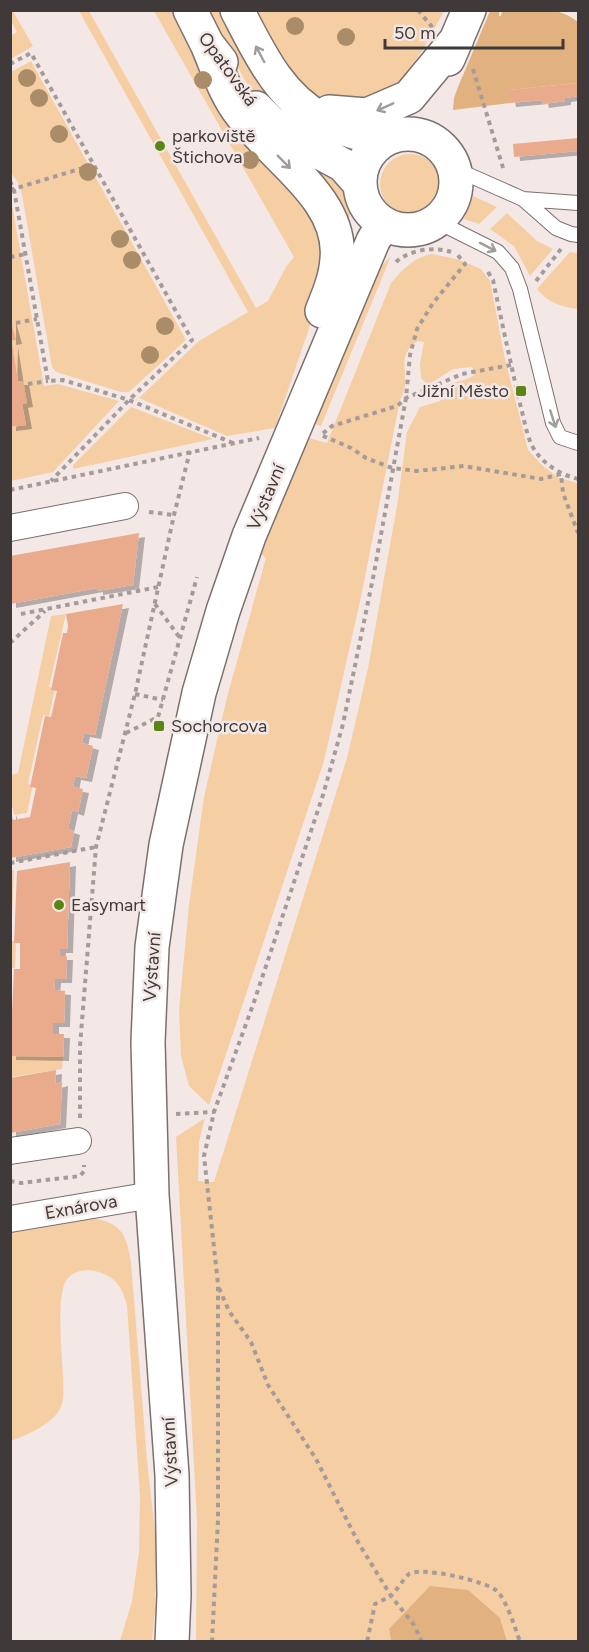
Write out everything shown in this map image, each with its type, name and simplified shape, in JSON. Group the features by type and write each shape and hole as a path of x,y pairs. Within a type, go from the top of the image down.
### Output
{"main road":[{"name":"Opatovská","path":"190,10 207,44 268,120 284,133 343,165 360,183"},
{"name":"Opatovská","path":"237,10 269,71 289,94 321,119 382,141"},
{"path":"289,94 330,112 367,115 409,97 458,36"},
{"path":"417,135 458,36"},
{"path":"207,44 225,87 239,112 307,185 328,211 334,225 338,243 336,269 315,332 320,365"},
{"path":"399,135 417,135 438,145 449,157 456,184 448,209 436,221 421,229 406,231 383,224 371,214 363,201 360,183 365,160 382,141 399,135"},
{"name":"Výstavní","path":"172,1641 174,1595 172,1475 152,1195 148,1042 152,947 166,845 199,693 223,611 249,536 320,365 383,224"}],"street":[{"path":"10,528 125,506"},
{"path":"10,1151 80,1143"},
{"name":"Exnárova","path":"10,1219 152,1195"}],"lane":[{"path":"453,168 523,199 556,228 572,233"},
{"path":"523,199 579,203"},
{"path":"436,221 498,252 512,268 520,289 553,423 560,437 579,443"}],"path":[{"path":"418,10 458,36 504,172"},
{"path":"10,64 31,54 192,340 129,400 51,481"},
{"path":"12,190 93,165"},
{"path":"10,181 26,254 48,381"},
{"path":"520,289 534,284 561,251 572,233"},
{"path":"394,263 400,258 421,251 443,249 466,257"},
{"path":"10,257 26,254"},
{"path":"212,1641 218,1520 218,1284 204,1156 214,1112 309,839 343,724 374,573 406,398 410,355 417,329 433,303 465,264 457,254"},
{"path":"481,266 487,270 493,280 530,440 536,452 561,474 579,479"},
{"path":"16,323 37,319"},
{"path":"321,435 332,426 397,406 406,398 462,374 511,364"},
{"path":"28,384 63,380 129,400 232,443"},
{"path":"321,435 326,424"},
{"path":"315,433 392,468 417,471 464,466 541,479 561,474"},
{"path":"10,490 263,437"},
{"path":"10,1181 21,1183 80,1176 84,1171 80,1143 80,1046 96,847 135,694 190,451"},
{"path":"561,474 562,492 579,533"},
{"path":"125,734 158,717 198,577"},
{"path":"21,614 158,587"},
{"path":"155,604 181,638"},
{"path":"10,643 47,610"},
{"path":"135,694 163,700"},
{"path":"10,863 96,847"},
{"path":"218,1284 229,1311 251,1342 268,1385 316,1459 358,1542 391,1596 414,1625 422,1641"},
{"path":"367,1641 375,1604 391,1596 408,1574 421,1570 469,1578 498,1591 514,1622 520,1641"}],"shaded area":[{"path":"11,10 33,46 11,59 11,35 17,32 11,21"},
{"path":"79,11 89,11 256,308 268,301 286,267 294,257 154,11 175,11 318,216 327,276 275,428 227,436 139,398 199,341 248,312"},
{"path":"208,11 222,11 358,150 354,155 262,104 244,79"},
{"path":"254,11 444,11 422,51 397,87 376,101 334,106 316,98 282,63"},
{"path":"490,11 499,11 499,16 501,16 502,11 552,11 570,16 578,22 578,83 509,90 510,103 453,110 458,87"},
{"path":"31,61 186,340 129,392 121,392 56,372 52,367 22,195 18,182 11,173 11,72"},
{"path":"410,154 427,159 435,167 440,184 435,201 427,209 410,214 393,209 385,201 380,184 385,167 393,159"},
{"path":"316,171 346,186 352,210 348,221"},
{"path":"10,193 44,386 58,384 119,401 53,472 11,481 11,427 26,425 22,404 23,381 18,381 11,340 15,339 10,318"},
{"path":"473,196 497,207 479,224 464,219"},
{"path":"507,213 537,241 553,249 530,276 514,246 490,229"},
{"path":"570,252 578,253 578,309 556,304 537,289"},
{"path":"432,254 457,259 481,269 490,281 505,359 528,450 543,466 559,478 578,483 578,1641 507,1641 500,1618 389,1629 391,1641 196,1641 197,1520 176,1137 205,1118 199,1142 198,1181 214,1182 347,758 368,668 397,506 407,432 420,407 440,401 446,386 475,374 472,367 453,369 428,385 421,378 420,364 424,342 418,341 410,347 406,354 404,391 400,400 361,597 324,761 209,1105 189,1086 181,1056 179,1010 189,905 204,797 227,697 266,558 260,553 305,437 327,443 391,283 404,268"},
{"path":"391,256 321,426 312,423 376,271"},
{"path":"131,407 213,439 73,469 73,465"},
{"path":"66,614 49,687 55,688 49,716 43,715 28,784 33,785 27,813 14,815 13,808 11,808 11,775 18,773 51,616"},
{"path":"14,870 11,941 16,941 15,968 11,968 10,871"},
{"path":"10,1040 12,1055 63,1057 62,1069 11,1077"},
{"path":"90,1218 109,1222 120,1231 127,1243 131,1262 156,1541 152,1641 120,1641 132,1601 139,1552 140,1496 127,1305 119,1286 102,1273 80,1271 68,1278 64,1285 60,1330 63,1398 60,1409 45,1425 11,1441 11,1232"},
{"path":"430,1586 468,1590 500,1618 507,1641 391,1641 389,1629"}],"building":[{"path":"578,83 578,96 565,98 565,101 543,104 542,100 510,103 508,90"},
{"path":"578,138 578,151 514,157 513,144"},
{"path":"10,318 16,340 10,341"},
{"path":"12,343 18,381 23,381 27,403 22,404 26,425 10,427"},
{"path":"139,533 133,585 97,591 97,588 10,604 10,556"},
{"path":"123,604 95,735 84,733 82,743 93,746 86,778 75,776 73,787 83,789 78,812 72,810 68,829 74,831 71,847 10,858 10,811 13,820 30,817 36,788 30,787 45,716 51,717 57,691 51,690 63,633 67,633 66,614"},
{"path":"70,862 67,949 60,949 59,956 67,956 66,979 55,979 54,990 65,991 64,1023 53,1023 53,1034 64,1034 63,1057 10,1056 14,969 20,969 20,943 14,943 17,871"},
{"path":"56,1070 55,1084 62,1082 60,1124 10,1133 10,1078"}],"place":[{"name":"parkoviště Štichova","path":"160,146"},
{"name":"Jižní Město","path":"521,391"},
{"name":"Sochorcova","path":"159,726"},
{"name":"Easymart","path":"59,905"}]}
